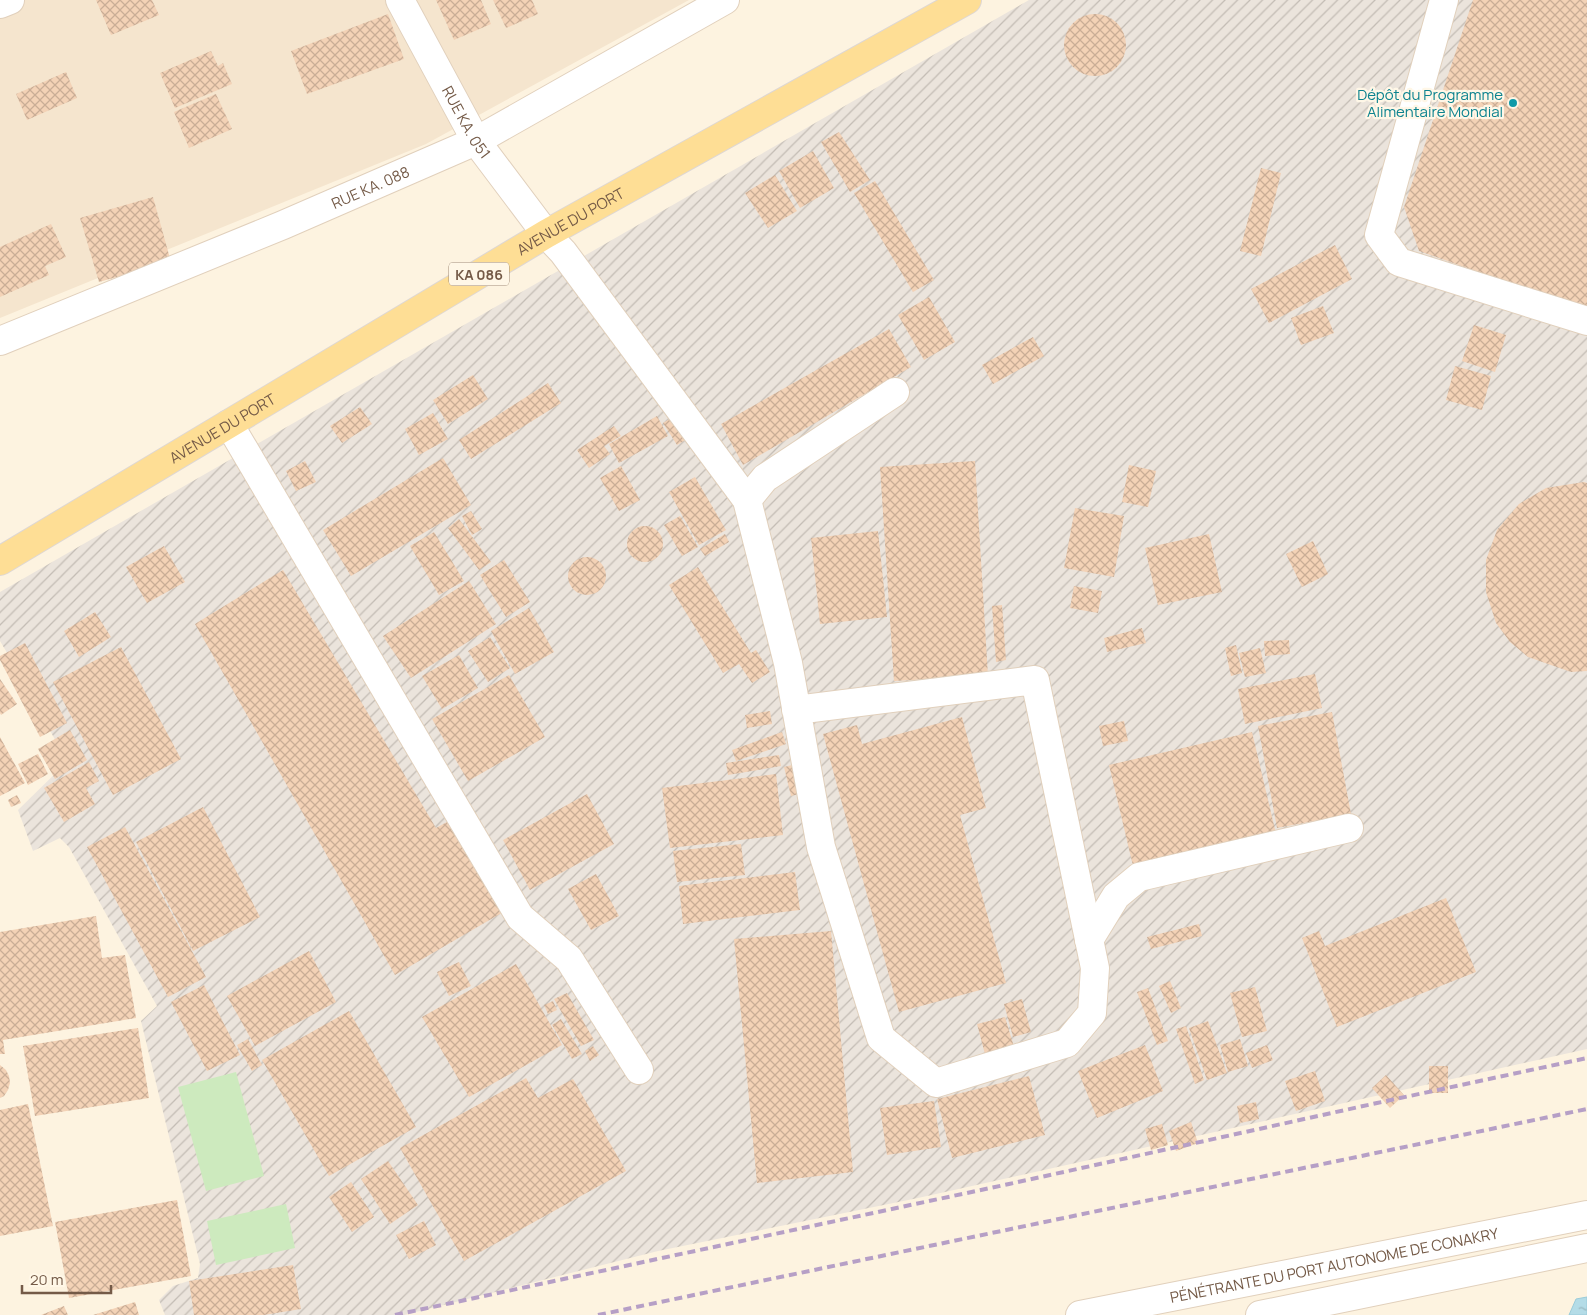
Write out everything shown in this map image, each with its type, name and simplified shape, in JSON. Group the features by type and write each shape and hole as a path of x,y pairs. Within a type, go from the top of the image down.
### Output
{"main road":[{"name":"AVENUE DU PORT","path":"0,561 546,234 967,0"}],"street":[{"path":"0,4 10,0"},
{"name":"RUE KA. 051","path":"400,0 476,141 546,234 563,252 747,500"},
{"name":"RUE KA. 088","path":"0,341 283,224 476,141 725,0"},
{"path":"1444,0 1379,235 1399,262 1587,321"},
{"path":"796,710 1035,680 1095,968 1092,1013 1067,1043 936,1083 881,1038 821,847 796,710 788,663 747,500 765,478 895,392"},
{"path":"230,424 520,917 569,959 639,1070"},
{"path":"1089,940 1116,896 1139,877 1350,828"},
{"name":"PÉNÉTRANTE DU PORT AUTONOME DE CONAKRY","path":"1080,1315 1587,1215"},
{"path":"1260,1315 1587,1248"}],"shaded area":[{"path":"0,0 689,0 426,144 0,318"},
{"path":"1029,0 1587,0 1587,1049 918,1198 658,1251 404,1315 165,1315 159,1300 173,1286 198,1278 200,1264 141,1021 157,1006 69,847 60,838 33,851 18,810 67,762 0,641 0,592"}],"green space":[{"path":"236,1072 264,1176 206,1191 178,1087"},
{"path":"286,1204 295,1248 216,1265 207,1221"}],"water":[{"path":"1587,1297 1587,1315 1569,1315 1576,1299"}],"building":[{"path":"96,0 152,0 159,15 111,35"},
{"path":"436,0 481,0 491,24 454,40"},
{"path":"493,0 532,0 538,14 506,28"},
{"name":"Dépôt du Programme Alimentaire Mondial","path":"1473,0 1587,0 1587,310 1419,251 1404,207"},
{"path":"388,14 404,59 307,94 291,51"},
{"path":"1095,14 1107,16 1117,23 1124,33 1126,45 1124,57 1117,67 1107,74 1095,76 1083,74 1073,67 1066,57 1064,45 1066,33 1073,23 1083,16"},
{"path":"211,51 218,66 223,63 232,84 175,108 160,73"},
{"path":"66,72 77,98 27,120 16,94"},
{"path":"216,94 232,129 189,148 174,112"},
{"path":"839,132 870,180 850,192 821,142"},
{"path":"813,151 834,188 800,208 779,171"},
{"path":"1261,168 1281,173 1261,256 1240,251"},
{"path":"775,175 797,211 768,228 745,193"},
{"path":"875,181 934,280 913,292 854,193"},
{"path":"153,197 171,262 99,282 80,218"},
{"path":"51,224 66,257 45,266 49,275 0,297 0,247"},
{"path":"1335,245 1352,279 1269,323 1251,289"},
{"path":"929,297 955,342 924,360 898,315"},
{"path":"1323,306 1334,333 1301,345 1291,318"},
{"path":"1474,325 1506,335 1495,372 1462,361"},
{"path":"889,329 911,367 743,465 721,424"},
{"path":"1033,337 1044,356 993,384 982,365"},
{"path":"1455,366 1491,376 1482,410 1446,400"},
{"path":"473,375 488,399 448,424 433,400"},
{"path":"548,383 561,403 471,459 459,440"},
{"path":"360,407 372,424 342,443 330,426"},
{"path":"433,413 448,439 419,455 405,429"},
{"path":"657,416 668,436 619,463 609,444"},
{"path":"673,417 687,439 677,445 663,423"},
{"path":"614,426 621,436 604,446 610,454 589,468 577,450"},
{"path":"443,458 471,505 351,576 323,530"},
{"path":"305,461 316,482 296,491 286,471"},
{"path":"975,461 988,676 894,681 880,467"},
{"path":"1129,465 1156,471 1148,507 1122,502"},
{"path":"621,466 640,500 619,511 600,478"},
{"path":"695,477 726,530 699,545 669,492"},
{"path":"1587,483 1587,671 1571,672 1528,657 1510,642 1496,623 1486,592 1486,560 1497,530 1519,504 1546,488"},
{"path":"1075,508 1124,516 1114,577 1064,568"},
{"path":"471,511 482,529 472,535 462,516"},
{"path":"680,516 698,547 682,556 664,525"},
{"path":"459,519 491,562 479,570 448,528"},
{"path":"645,526 658,531 663,544 658,557 645,562 632,557 627,544 632,531"},
{"path":"878,531 887,617 820,624 811,538"},
{"path":"434,532 464,581 439,595 410,546"},
{"path":"725,534 729,542 705,556 700,549"},
{"path":"1209,534 1222,592 1158,605 1145,548"},
{"path":"1313,541 1328,574 1302,587 1286,554"},
{"path":"164,546 185,582 147,603 126,567"},
{"path":"587,557 601,562 606,576 601,590 587,595 573,590 568,576 573,562"},
{"path":"504,560 530,602 506,617 480,575"},
{"path":"698,567 751,653 756,650 770,672 752,683 739,664 723,673 669,585"},
{"path":"283,570 436,828 454,818 505,911 395,975 195,624"},
{"path":"469,581 496,624 411,678 383,636"},
{"path":"1074,586 1102,591 1098,613 1070,608"},
{"path":"1002,605 1006,660 996,662 992,606"},
{"path":"529,608 554,652 515,674 491,631"},
{"path":"95,612 111,637 79,657 64,631"},
{"path":"1142,628 1146,643 1107,652 1104,638"},
{"path":"490,637 510,668 488,682 468,651"},
{"path":"1289,640 1290,654 1265,656 1264,641"},
{"path":"25,643 67,723 40,737 0,660 0,656"},
{"path":"1236,645 1242,673 1231,676 1225,648"},
{"path":"121,647 181,759 113,795 53,682"},
{"path":"1260,648 1266,673 1245,677 1239,653"},
{"path":"459,655 478,688 442,709 422,676"},
{"path":"1315,674 1322,708 1245,724 1238,689"},
{"path":"509,675 545,737 468,781 432,719"},
{"path":"0,679 17,704 1,715 0,713"},
{"path":"770,711 772,724 747,728 745,715"},
{"path":"1332,712 1351,814 1277,828 1258,726"},
{"path":"962,717 986,808 960,815 1006,983 899,1012 823,734 857,725 862,744"},
{"path":"1124,721 1128,741 1103,746 1099,726"},
{"path":"70,730 87,760 55,779 38,749"},
{"path":"782,732 786,744 736,761 732,750"},
{"path":"1252,732 1277,838 1134,870 1109,765"},
{"path":"0,737 25,783 0,796"},
{"path":"38,754 48,774 28,785 18,764"},
{"path":"779,755 781,766 728,775 726,763"},
{"path":"89,762 99,781 86,788 95,804 64,822 44,788"},
{"path":"800,763 807,792 791,796 784,767"},
{"path":"776,774 783,835 670,848 662,788"},
{"path":"587,794 614,844 530,890 503,840"},
{"path":"17,795 21,803 11,807 8,800"},
{"path":"203,807 260,917 193,951 136,842"},
{"path":"125,827 206,977 168,997 87,847"},
{"path":"741,844 745,875 677,882 673,851"},
{"path":"795,872 800,910 683,924 679,886"},
{"path":"596,874 619,916 591,930 568,889"},
{"path":"1446,898 1476,972 1337,1027 1302,938 1319,931 1325,946"},
{"path":"96,916 102,958 125,955 136,1018 3,1040 5,1054 0,1054 0,932"},
{"path":"1199,924 1202,936 1151,949 1147,937"},
{"path":"831,931 853,1172 757,1183 734,939"},
{"path":"309,951 336,1002 255,1046 227,996"},
{"path":"459,962 471,986 449,996 437,972"},
{"path":"516,964 562,1045 469,1097 422,1017"},
{"path":"1170,981 1181,1008 1171,1013 1159,986"},
{"path":"204,985 240,1055 207,1071 171,1002"},
{"path":"1255,987 1267,1031 1242,1037 1230,993"},
{"path":"1148,988 1168,1041 1157,1045 1137,992"},
{"path":"567,993 594,1040 581,1046 554,999"},
{"path":"1022,999 1031,1032 1013,1037 1004,1004"},
{"path":"553,1001 557,1010 548,1014 544,1005"},
{"path":"349,1011 416,1127 329,1176 262,1060"},
{"path":"1005,1017 1015,1050 986,1058 977,1024"},
{"path":"561,1019 582,1054 572,1059 552,1025"},
{"path":"1208,1021 1227,1073 1207,1080 1189,1028"},
{"path":"1186,1026 1204,1080 1195,1084 1176,1029"},
{"path":"138,1028 149,1098 35,1116 23,1046"},
{"path":"248,1039 262,1065 252,1071 237,1045"},
{"path":"1240,1039 1248,1066 1228,1072 1220,1045"},
{"path":"1145,1045 1163,1091 1097,1118 1078,1071"},
{"path":"1267,1045 1273,1060 1252,1068 1246,1053"},
{"path":"593,1046 599,1055 590,1061 585,1051"},
{"path":"0,1065 6,1070 10,1083 4,1096 0,1098"},
{"path":"1429,1066 1448,1066 1448,1093 1429,1093"},
{"path":"1315,1071 1325,1101 1296,1111 1285,1081"},
{"path":"1386,1075 1404,1095 1390,1108 1372,1088"},
{"path":"1029,1076 1045,1135 952,1158 937,1099"},
{"path":"526,1078 538,1098 573,1079 626,1171 464,1261 400,1148"},
{"path":"934,1101 941,1147 887,1155 880,1108"},
{"path":"1256,1102 1259,1119 1240,1123 1237,1106"},
{"path":"28,1104 53,1226 0,1236 0,1110"},
{"path":"1191,1122 1198,1143 1176,1151 1169,1131"},
{"path":"1162,1124 1168,1145 1151,1150 1145,1129"},
{"path":"388,1161 418,1205 390,1224 361,1179"},
{"path":"351,1182 374,1217 352,1232 329,1197"},
{"path":"177,1200 191,1276 69,1298 55,1222"},
{"path":"424,1221 436,1245 409,1259 396,1235"},
{"path":"293,1265 301,1309 264,1315 194,1315 189,1281"},
{"path":"135,1302 139,1315 93,1315"},
{"path":"64,1306 68,1315 41,1315"}],"railway":[{"path":"395,1315 1587,1058"},
{"path":"598,1315 1587,1109"}],"place":[{"name":"Dépôt du Programme Alimentaire Mondial","path":"1513,103"}]}
